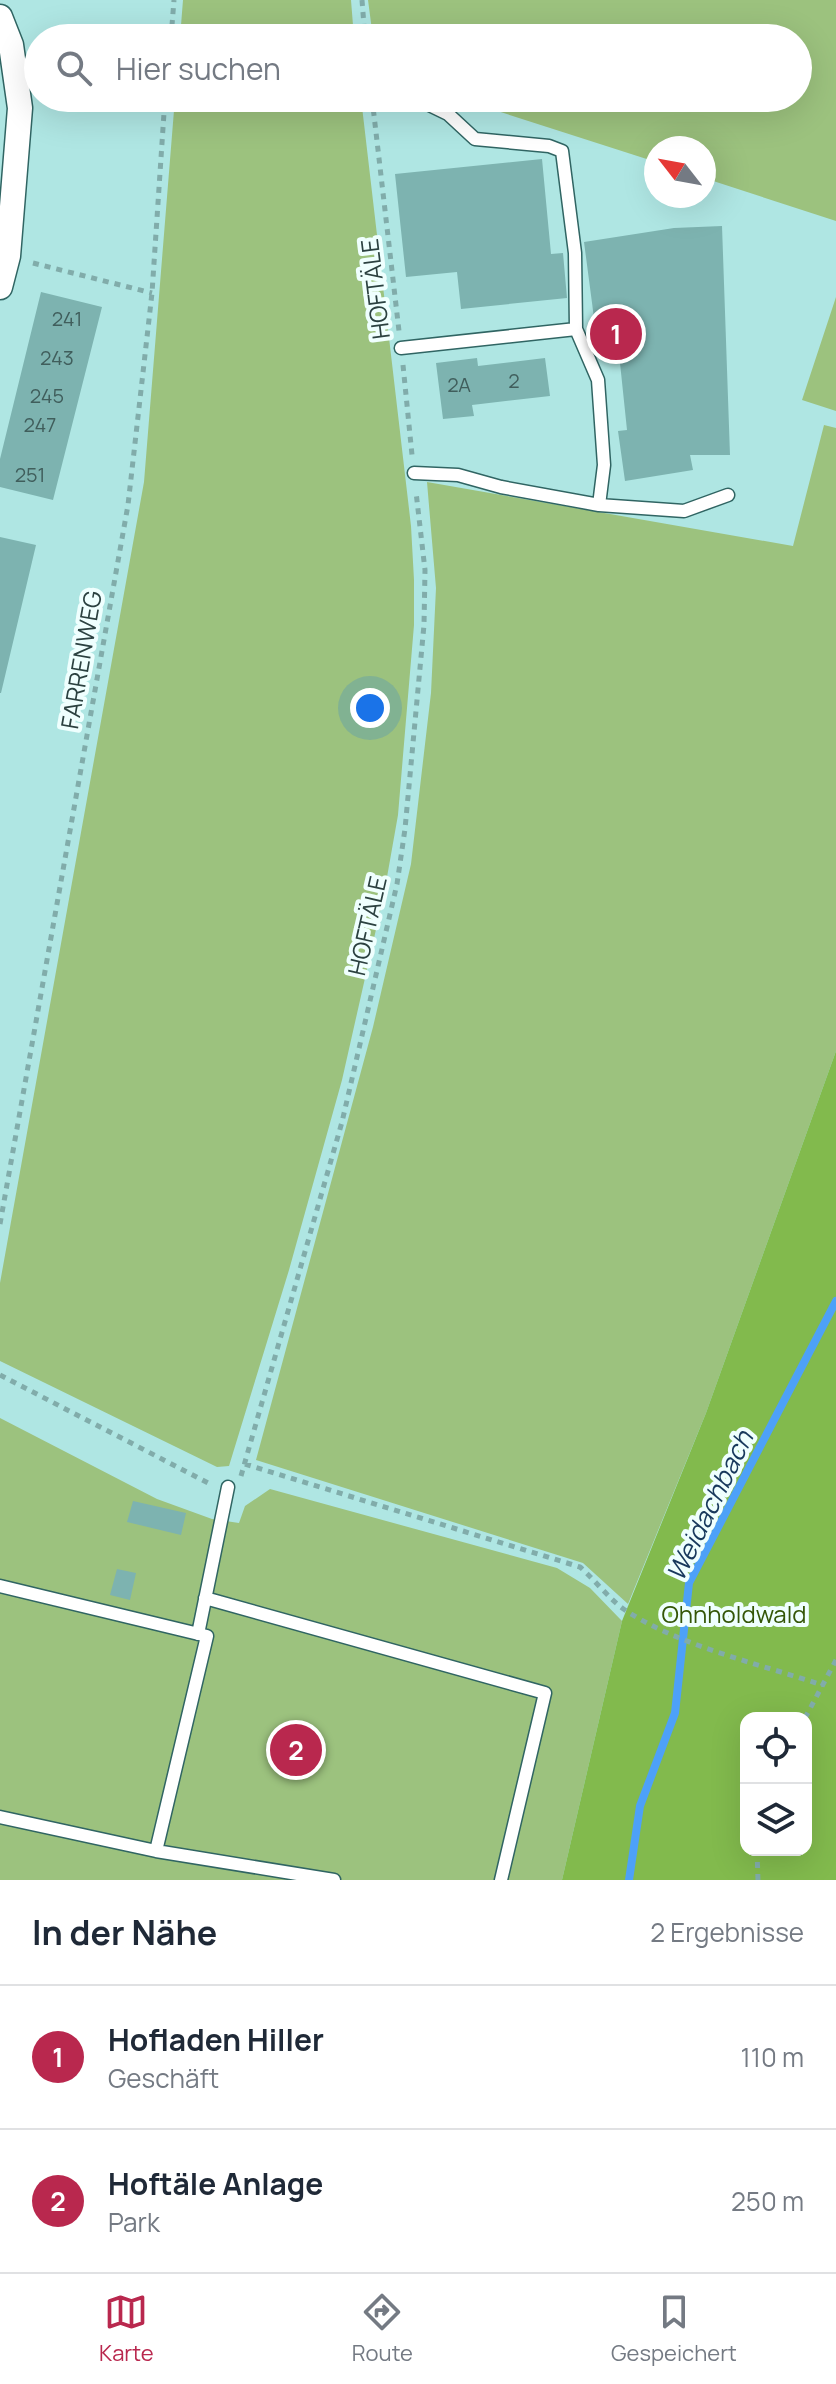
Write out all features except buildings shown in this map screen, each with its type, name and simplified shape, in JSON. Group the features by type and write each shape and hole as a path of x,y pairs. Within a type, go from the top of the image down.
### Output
{"street":[{"path":"0,17 11,45 20,108 8,256 0,287"}],"lane":[{"path":"444,112 475,139 549,146 562,151 575,253 576,329 598,380 604,465 599,505"},
{"path":"401,348 576,329"},
{"path":"414,473 458,475 501,487 599,505 684,511 728,495"},
{"path":"198,1634 228,1487"},
{"path":"0,1586 207,1636 156,1851"},
{"path":"205,1598 545,1693 501,1880"},
{"path":"0,1817 156,1851 334,1880"}],"path":[{"path":"172,24 174,0"},
{"path":"362,0 364,24"},
{"name":"FARRENWEG","path":"0,1224 128,505 152,293 164,112"},
{"name":"HOFTÄLE","path":"228,1487 240,1479 245,1464 342,1122 397,884 405,829 424,625 425,570 374,112"},
{"path":"8,256 152,293"},
{"path":"0,1375 214,1486 228,1487"},
{"path":"245,1464 580,1567 621,1608 675,1636 822,1685"},
{"path":"808,1712 836,1660"},
{"path":"757,1856 758,1880"}],"green space":[{"path":"183,0 351,0 353,24 181,24"},
{"path":"368,0 836,0 836,221 716,182 716,136 644,136 644,158 501,112 812,112 812,24 371,24"},
{"path":"174,112 363,112 411,526 414,580 414,625 398,815 384,894 342,1080 289,1270 229,1466 217,1467 0,1361 0,1283 144,482"},
{"path":"836,297 836,411 802,400"},
{"path":"824,425 836,428 836,1051 706,1413 628,1604 583,1563 256,1460 373,1027 411,864 431,693 436,588 427,482 793,546"},
{"name":"Ohnholdwald","path":"836,1051 836,1880 562,1880 622,1621 706,1413"},
{"path":"0,1418 157,1499 212,1519 239,1523 245,1506 270,1489 557,1568 590,1588 622,1621 562,1880 0,1880"}],"waterway":[{"name":"Weidachbach","path":"629,1880 640,1806 675,1713 689,1583 836,1301"}],"place":[{"name":"Hofladen Hiller","path":"616,334"},
{"name":"Hoftäle Anlage","path":"296,1750"}]}
